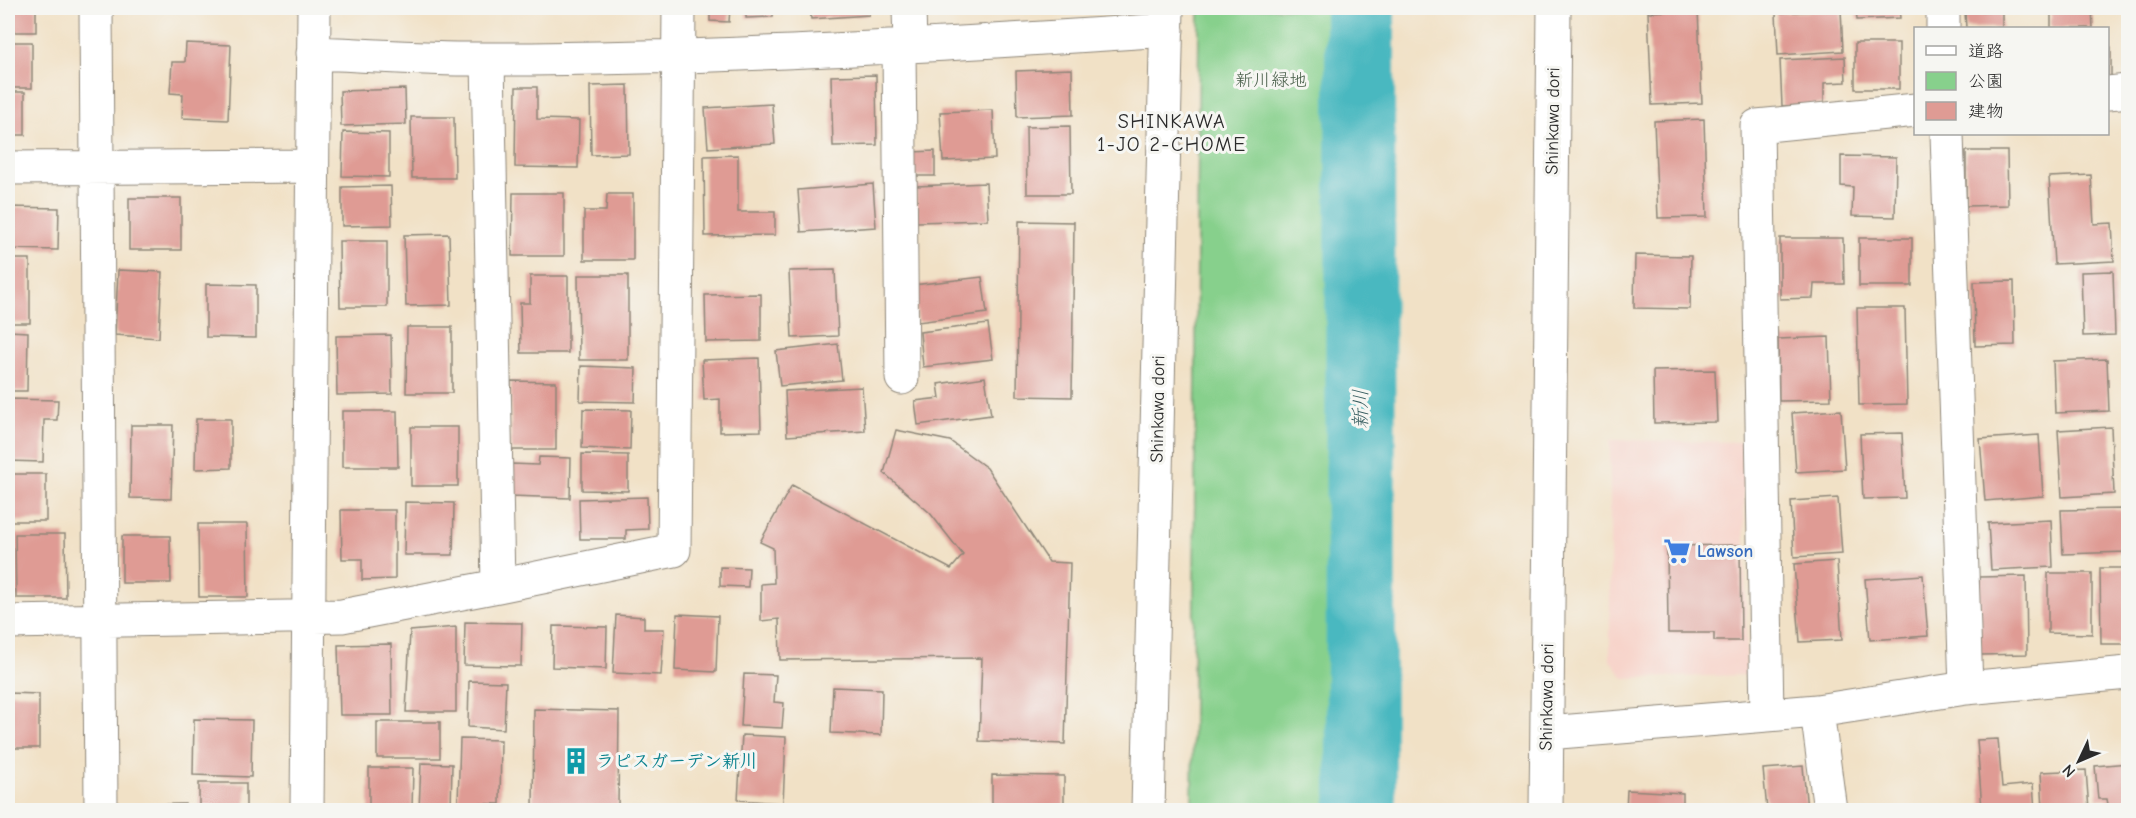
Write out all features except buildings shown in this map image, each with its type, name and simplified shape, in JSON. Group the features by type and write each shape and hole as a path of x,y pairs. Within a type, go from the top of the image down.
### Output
{"street":[{"path":"96,8 101,810"},
{"path":"307,810 314,8"},
{"path":"8,622 342,616 674,550 679,8"},
{"path":"902,378 904,47 909,8"},
{"name":"Shinkawa dori","path":"1546,810 1554,8"},
{"path":"1942,8 1943,27"},
{"path":"313,53 488,59 680,56 904,47 1167,19"},
{"name":"Shinkawa dori","path":"1148,810 1167,19"},
{"path":"488,59 498,586"},
{"path":"2109,93 2128,92"},
{"path":"1767,715 1757,126 1914,110"},
{"path":"1947,135 1966,688"},
{"path":"8,168 312,166"},
{"path":"1547,733 1817,711 1966,688 2128,673"},
{"path":"1817,711 1830,810"}],"shaded area":[{"name":"Lawson","path":"1610,440 1743,442 1747,675 1624,678 1610,660"}],"green space":[{"name":"新川緑地","path":"1199,8 1345,8 1335,810 1192,810"}],"waterway":[{"name":"新川","path":"1360,8 1361,810"}],"place":[{"name":"Lawson","path":"1677,551"},
{"name":"ラピスガーデン新川","path":"576,761"}],"district":[{"name":"SHINKAWA 1-JO 2-CHOME","path":"1172,132"}]}
